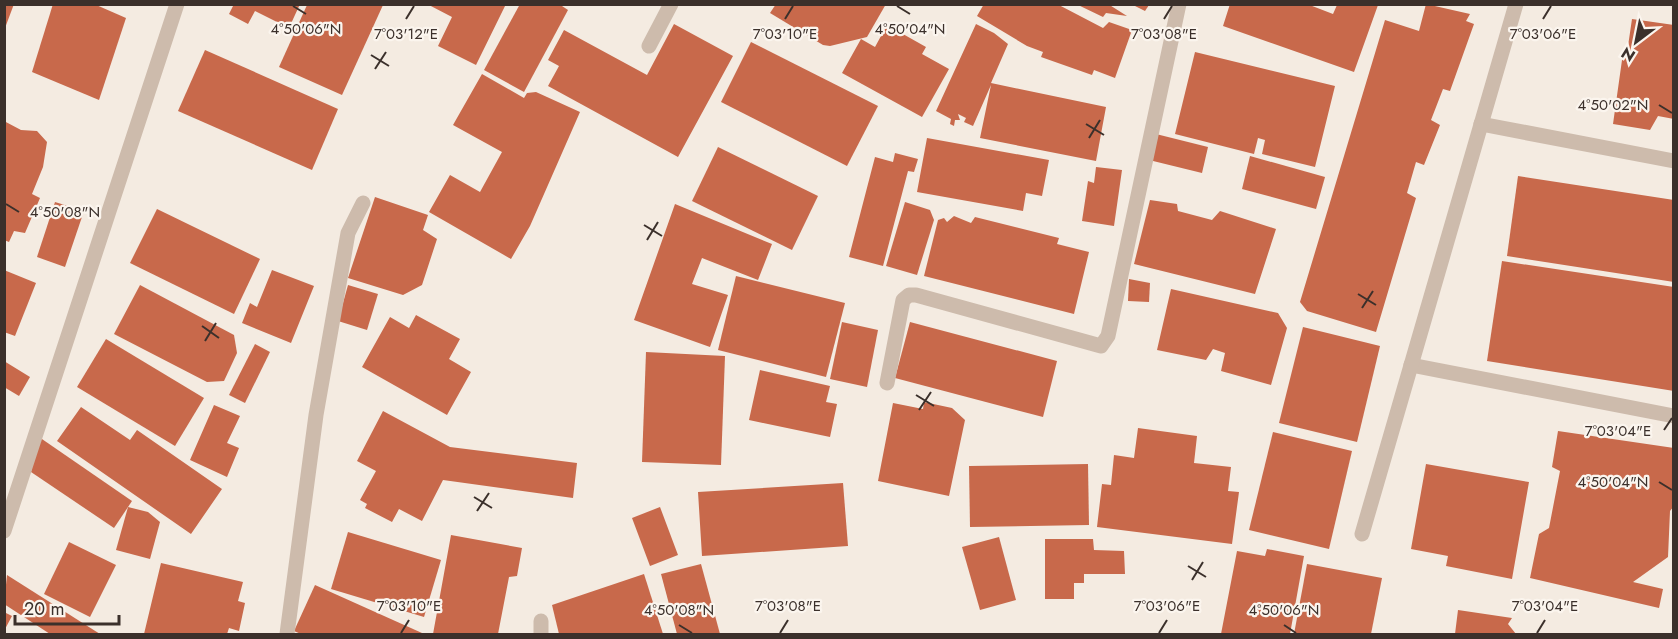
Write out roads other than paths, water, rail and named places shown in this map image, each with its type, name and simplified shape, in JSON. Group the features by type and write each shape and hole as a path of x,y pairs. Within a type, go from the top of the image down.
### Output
{"street":[{"path":"4,531 177,4"},
{"path":"649,46 671,4"},
{"path":"887,383 903,300 909,296 916,295 1101,346 1108,336 1179,4"},
{"path":"1362,534 1516,4"},
{"path":"1481,124 1674,161"},
{"path":"287,634 316,415 348,233 363,203"},
{"path":"1411,365 1674,416"}]}
